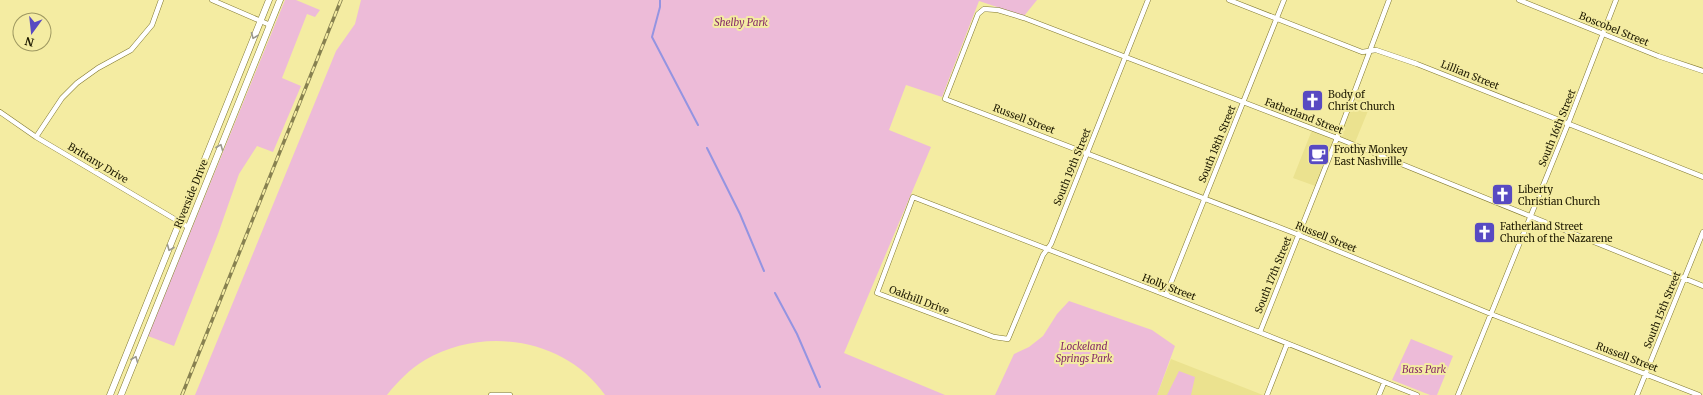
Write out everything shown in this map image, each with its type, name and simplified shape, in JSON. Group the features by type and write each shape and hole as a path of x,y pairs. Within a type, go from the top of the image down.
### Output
{"street":[{"path":"36,137 62,98 77,82 98,68 131,50 152,26 161,0"},
{"path":"212,0 270,25"},
{"name":"Riverside Drive","path":"110,395 269,0"},
{"name":"Riverside Drive","path":"121,395 280,0"},
{"name":"South 19th Street","path":"1008,339 1043,255 1051,244 1148,0"},
{"name":"Lillian Street","path":"1229,0 1362,52 1376,50 1417,64 1703,177"},
{"name":"South 18th Street","path":"1166,295 1284,0"},
{"name":"South 17th Street","path":"1260,332 1337,138 1389,0"},
{"name":"Boscobel Street","path":"1519,0 1658,56 1703,71"},
{"name":"South 16th Street","path":"1458,395 1568,124 1616,0"},
{"name":"Fatherland Street","path":"945,99 977,15 984,9 998,10 1024,18 1337,138 1703,286"},
{"name":"Russell Street","path":"945,99 1205,198 1491,314 1699,395"},
{"name":"Brittany Drive","path":"0,112 36,137 188,227"},
{"name":"Holly Street","path":"913,197 1046,250 1166,295 1417,395"},
{"name":"Oakhill Drive","path":"913,197 877,293 994,338 1008,339"},
{"name":"South 15th Street","path":"1637,395 1703,232"},
{"path":"134,336 143,340"},
{"path":"1267,395 1287,344"},
{"path":"1379,395 1384,383"},
{"path":"491,395 510,395"}],"shaded area":[{"path":"1354,94 1372,101 1354,145 1337,139 1318,187 1293,178 1312,130 1337,138"},
{"path":"1171,359 1263,395 1157,395"}],"green space":[{"path":"285,0 296,0 320,10 315,17 307,14 282,78 301,86 273,152 257,146 239,174 218,234 174,346 148,336"},
{"name":"Shelby Park","path":"361,0 1037,0 1024,16 979,1 942,97 906,85 889,130 931,147 844,353 945,395 605,395 588,376 568,361 546,350 522,343 497,341 472,343 448,349 425,360 404,376 387,395 195,395 336,51 355,24"},
{"name":"Lockeland Springs Park","path":"1069,301 1152,330 1175,346 1157,395 995,395 1014,354 1029,347 1043,336 1057,314"},
{"name":"Bass Park","path":"1411,339 1453,356 1437,395 1430,395 1392,380"},
{"path":"1179,371 1195,377 1191,395 1167,395"}],"waterway":[{"path":"660,0 660,7 652,37 698,125"},
{"path":"707,148 740,214 764,271"},
{"path":"775,293 797,334 820,387"}],"railway":[{"path":"182,395 341,0"}],"place":[{"name":"Body of Christ Church","path":"1312,100"},
{"name":"Frothy Monkey East Nashville","path":"1319,155"},
{"name":"Liberty Christian Church","path":"1502,195"},
{"name":"Fatherland Street Church of the Nazarene","path":"1485,232"}]}
